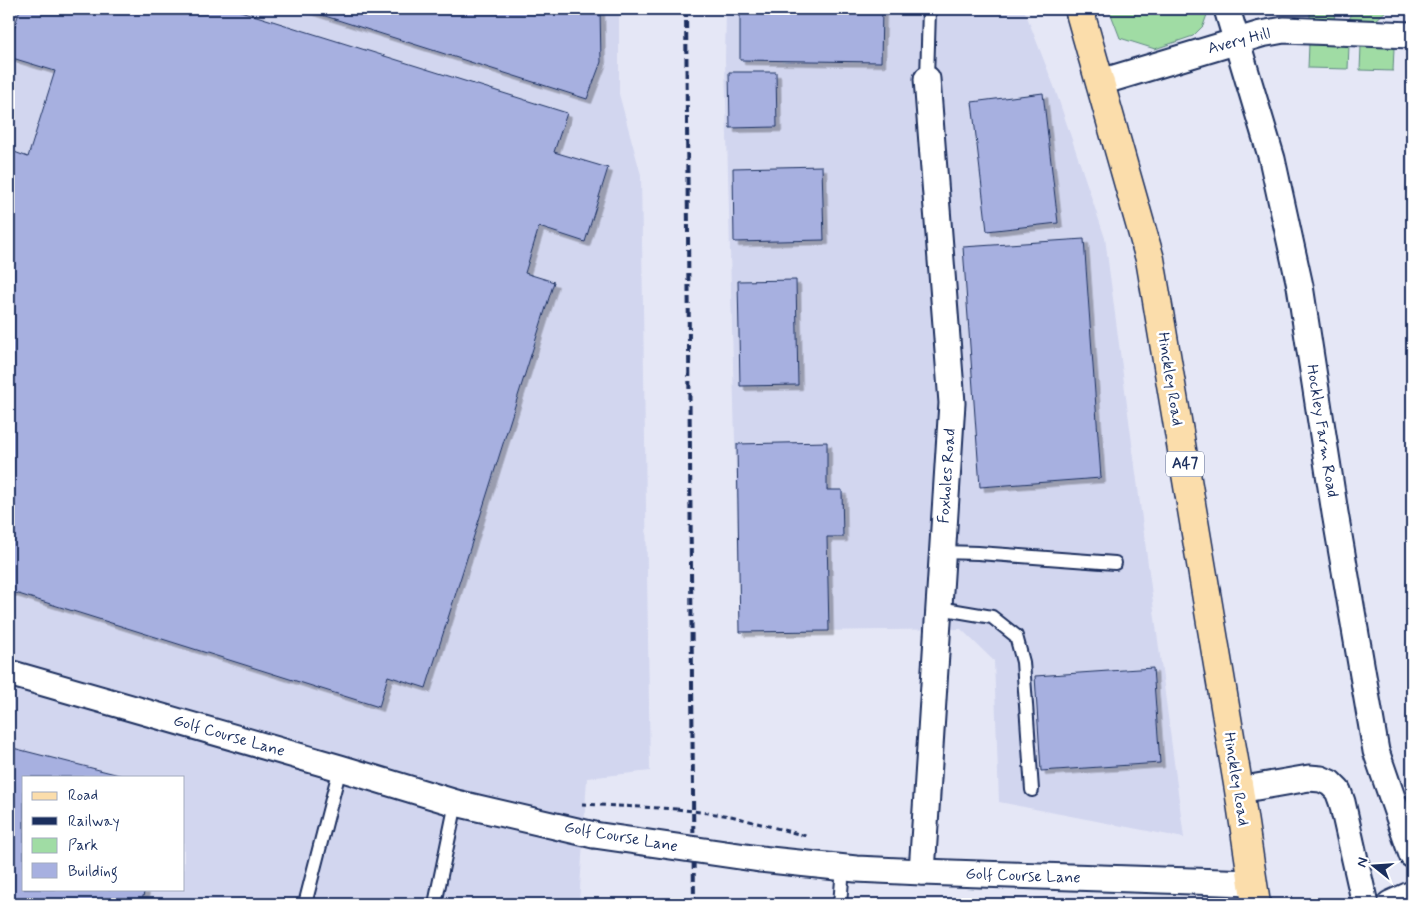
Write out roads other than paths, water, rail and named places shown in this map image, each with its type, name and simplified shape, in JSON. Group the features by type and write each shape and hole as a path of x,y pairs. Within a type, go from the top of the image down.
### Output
{"main road":[{"name":"Hinckley Road","path":"1078,9 1101,82 1150,259 1239,790 1254,894"}],"street":[{"name":"Hockley Farm Road","path":"1227,9 1272,160 1300,286 1334,513 1376,751 1412,855"},
{"name":"Avery Hill","path":"1101,82 1261,34 1284,30 1412,27"},
{"name":"Foxholes Road","path":"922,872 952,403 927,79"},
{"name":"Golf Course Lane","path":"9,673 340,768 456,804 594,835 760,860 843,868 1254,894"},
{"path":"1239,790 1309,778 1321,779 1334,787 1338,791 1342,802 1365,904"},
{"path":"1390,904 1412,894"}],"lane":[{"path":"927,79 929,9"},
{"path":"942,552 1115,562"},
{"path":"939,608 992,616 1016,636 1023,662 1032,790"},
{"path":"304,904 340,768"},
{"path":"435,904 456,804"},
{"path":"840,904 843,868"}],"railway":[{"path":"686,9 694,904"}]}
